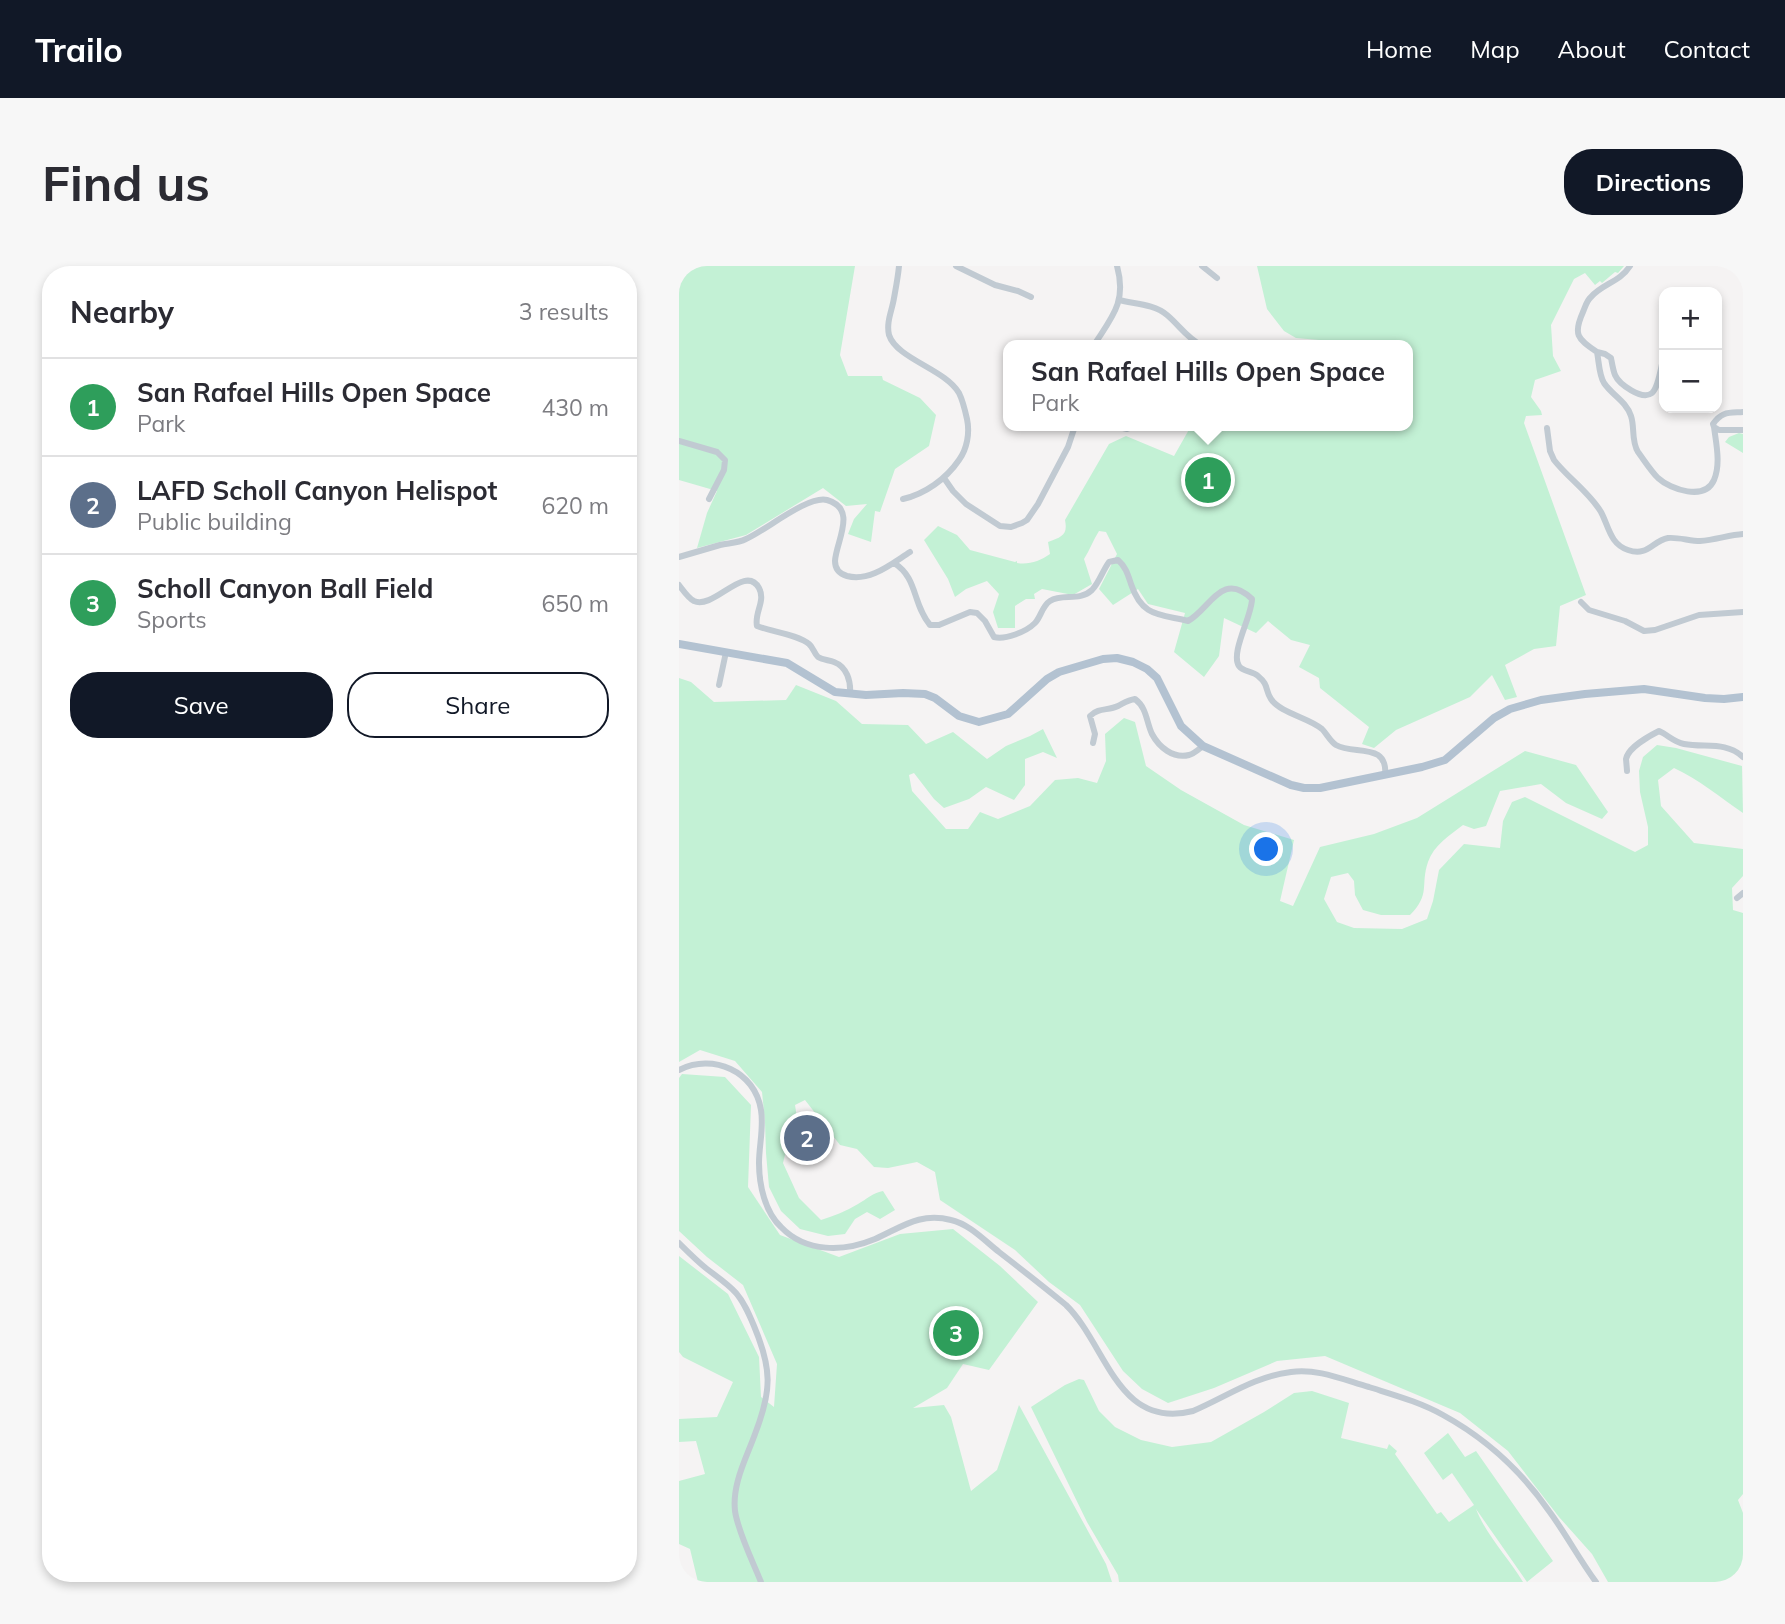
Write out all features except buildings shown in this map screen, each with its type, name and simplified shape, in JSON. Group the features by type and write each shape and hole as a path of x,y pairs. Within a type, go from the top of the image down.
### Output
{"main road":[{"path":"679,644 787,663 835,692 866,695 915,692 925,694 959,716 979,722 1008,714 1047,679 1059,672 1117,658 1147,669 1157,678 1181,726 1203,746 1291,785 1304,788 1332,785 1445,760 1494,718 1510,709 1541,700 1644,689 1705,698 1743,697"}],"street":[{"path":"899,266 888,324 889,334 900,350 948,381 958,391 968,424 964,453 954,467 944,478 916,496 903,499"},
{"path":"956,266 995,285 1031,297"},
{"path":"1097,340 1114,316 1119,300 1117,266"},
{"path":"1202,266 1217,278"},
{"path":"1630,266 1622,277 1590,297 1577,334 1581,341 1611,358 1616,377 1637,394 1650,394 1656,387 1659,375"},
{"path":"1119,300 1154,307 1166,314 1191,340"},
{"path":"1597,352 1602,380 1625,405 1632,418 1636,449 1657,477 1667,484 1693,492 1710,486 1718,464 1713,424 1719,416 1743,412"},
{"path":"1714,427 1719,430 1743,430"},
{"path":"1547,428 1554,460 1598,508 1610,535 1628,550 1647,550 1667,538 1700,541 1743,534"},
{"path":"944,478 966,504 1000,526 1011,527 1027,520 1038,505 1073,431"},
{"path":"679,441 717,452 725,460 724,470 709,499"},
{"path":"679,557 745,540 815,500 826,500 837,506 843,515 835,562 842,575 855,578 871,575 910,552"},
{"path":"894,563 906,572 922,616 930,625 939,625 970,612 977,613 994,637 1001,639 1036,623 1051,600 1075,598 1087,593 1094,588 1109,562 1118,560 1125,566 1140,604 1153,613 1188,621 1196,617 1214,596 1224,590 1245,592 1252,599 1252,608 1241,636 1238,666 1260,678 1267,687 1271,700 1321,728 1338,746 1376,754 1382,759 1386,768 1385,774"},
{"path":"679,585 693,601 701,602 710,601 738,582 755,583 762,598 755,622 757,626 801,639 809,644 819,657 840,666 848,678 850,694"},
{"path":"1581,602 1589,610 1625,621 1644,631 1655,630 1699,615 1743,612"},
{"path":"719,685 726,652"},
{"path":"1093,743 1095,734 1090,716 1099,709 1112,708 1135,699 1144,708 1151,733 1167,751 1174,755 1190,755 1203,746"},
{"path":"1627,771 1626,759 1629,751 1659,732 1685,744 1727,747 1743,757"},
{"path":"679,1070 701,1062 723,1066 741,1076 754,1091 761,1110 759,1163 766,1203 779,1226 790,1236 813,1246 838,1248 864,1243 913,1220 936,1217 960,1223 1066,1305 1079,1319 1122,1390 1143,1406 1157,1412 1181,1414 1193,1411 1262,1377 1294,1371 1325,1374 1418,1404 1467,1430 1515,1469 1550,1512 1596,1582"},
{"path":"679,1243 734,1290 749,1315 766,1359 768,1383 764,1410 740,1475 735,1512 761,1582"}],"green space":[{"path":"679,266 855,266 840,355 848,376 882,376 883,380 920,398 936,415 929,446 895,469 880,512 875,511 871,542 848,534 854,519 867,504 846,506 823,488 746,535 697,548 707,513 717,491 679,480"},
{"path":"1257,266 1624,266 1618,273 1615,272 1602,283 1600,281 1595,285 1585,273 1574,279 1551,325 1553,356 1561,371 1535,380 1531,397 1542,415 1526,416 1524,423 1586,595 1560,606 1556,646 1534,649 1505,665 1517,697 1505,700 1492,675 1470,697 1396,730 1374,748 1362,744 1369,727 1320,688 1319,678 1299,667 1310,645 1291,640 1268,621 1256,633 1224,618 1219,656 1204,677 1174,652 1185,613 1148,604 1138,589 1113,605 1099,589 1117,554 1106,532 1099,531 1084,559 1092,584 1073,595 1042,589 1034,594 1035,599 1026,599 1015,606 1015,628 998,628 993,612 999,594 987,581 966,589 955,597 948,579 924,540 938,526 957,535 970,550 1017,563 1042,559 1050,554 1048,542 1065,532 1065,520 1109,444 1126,436 1174,456 1188,431 1413,431 1413,340 1296,338 1284,331 1267,309"},
{"path":"1739,433 1743,434 1743,453 1725,442"},
{"path":"679,678 691,682 714,702 786,700 796,685 836,701 862,724 908,725 926,744 953,732 987,759 1006,746 1043,729 1057,758 1043,752 1025,759 1025,785 1014,800 986,787 969,799 944,808 914,773 909,775 912,791 946,829 968,829 980,812 998,819 1030,806 1055,780 1078,778 1097,783 1106,761 1105,734 1124,718 1135,722 1146,766 1181,790 1244,825 1294,840 1280,901 1293,906 1320,847 1374,834 1417,818 1525,751 1576,765 1608,812 1602,819 1566,803 1541,784 1500,791 1486,826 1474,829 1463,825 1434,851 1428,862 1421,901 1410,915 1381,915 1363,910 1355,895 1354,881 1348,873 1331,877 1324,899 1337,922 1354,928 1402,929 1427,919 1439,870 1464,844 1500,848 1503,821 1512,802 1525,797 1635,852 1648,845 1648,827 1640,792 1639,771 1643,757 1657,745 1742,766 1743,813 1701,783 1674,768 1658,780 1661,806 1694,843 1743,849 1743,876 1732,888 1733,910 1743,913 1743,1494 1738,1500 1743,1513 1743,1582 1608,1582 1592,1554 1559,1517 1508,1451 1460,1413 1325,1356 1277,1361 1214,1388 1168,1403 1142,1389 1123,1371 1080,1305 1049,1282 1015,1250 940,1200 935,1172 917,1162 888,1168 874,1167 857,1149 840,1145 805,1100 795,1105 797,1118 783,1163 799,1198 821,1220 883,1191 895,1210 880,1219 867,1212 855,1219 845,1234 828,1236 800,1229 781,1211 769,1187 762,1092 735,1061 700,1050 679,1062"},
{"path":"682,1074 725,1077 751,1105 748,1187 780,1235 839,1257 900,1234 953,1229 1000,1266 1038,1302 989,1370 963,1364 947,1388 913,1408 944,1405 951,1417 971,1491 997,1470 1019,1405 1106,1564 1112,1582 698,1582 690,1549 679,1544 679,1481 705,1474 696,1441 679,1442 679,1419 717,1417 733,1382 683,1357 679,1352 679,1256 728,1294 759,1357 761,1397 774,1407 777,1364 743,1285 679,1231 679,1078"},
{"path":"1079,1379 1084,1380 1099,1411 1115,1427 1141,1440 1172,1447 1211,1442 1294,1393 1312,1391 1349,1403 1341,1438 1387,1449 1389,1444 1397,1451 1395,1454 1437,1514 1441,1512 1449,1522 1474,1505 1452,1473 1443,1480 1424,1453 1448,1433 1465,1457 1476,1451 1553,1561 1527,1582 1476,1509 1485,1528 1523,1582 1119,1582 1118,1575 1087,1522 1031,1407"}],"place":[{"name":"San Rafael Hills Open Space","path":"1208,480"},
{"name":"LAFD Scholl Canyon Helispot","path":"807,1138"},
{"name":"Scholl Canyon Ball Field","path":"956,1333"}]}
